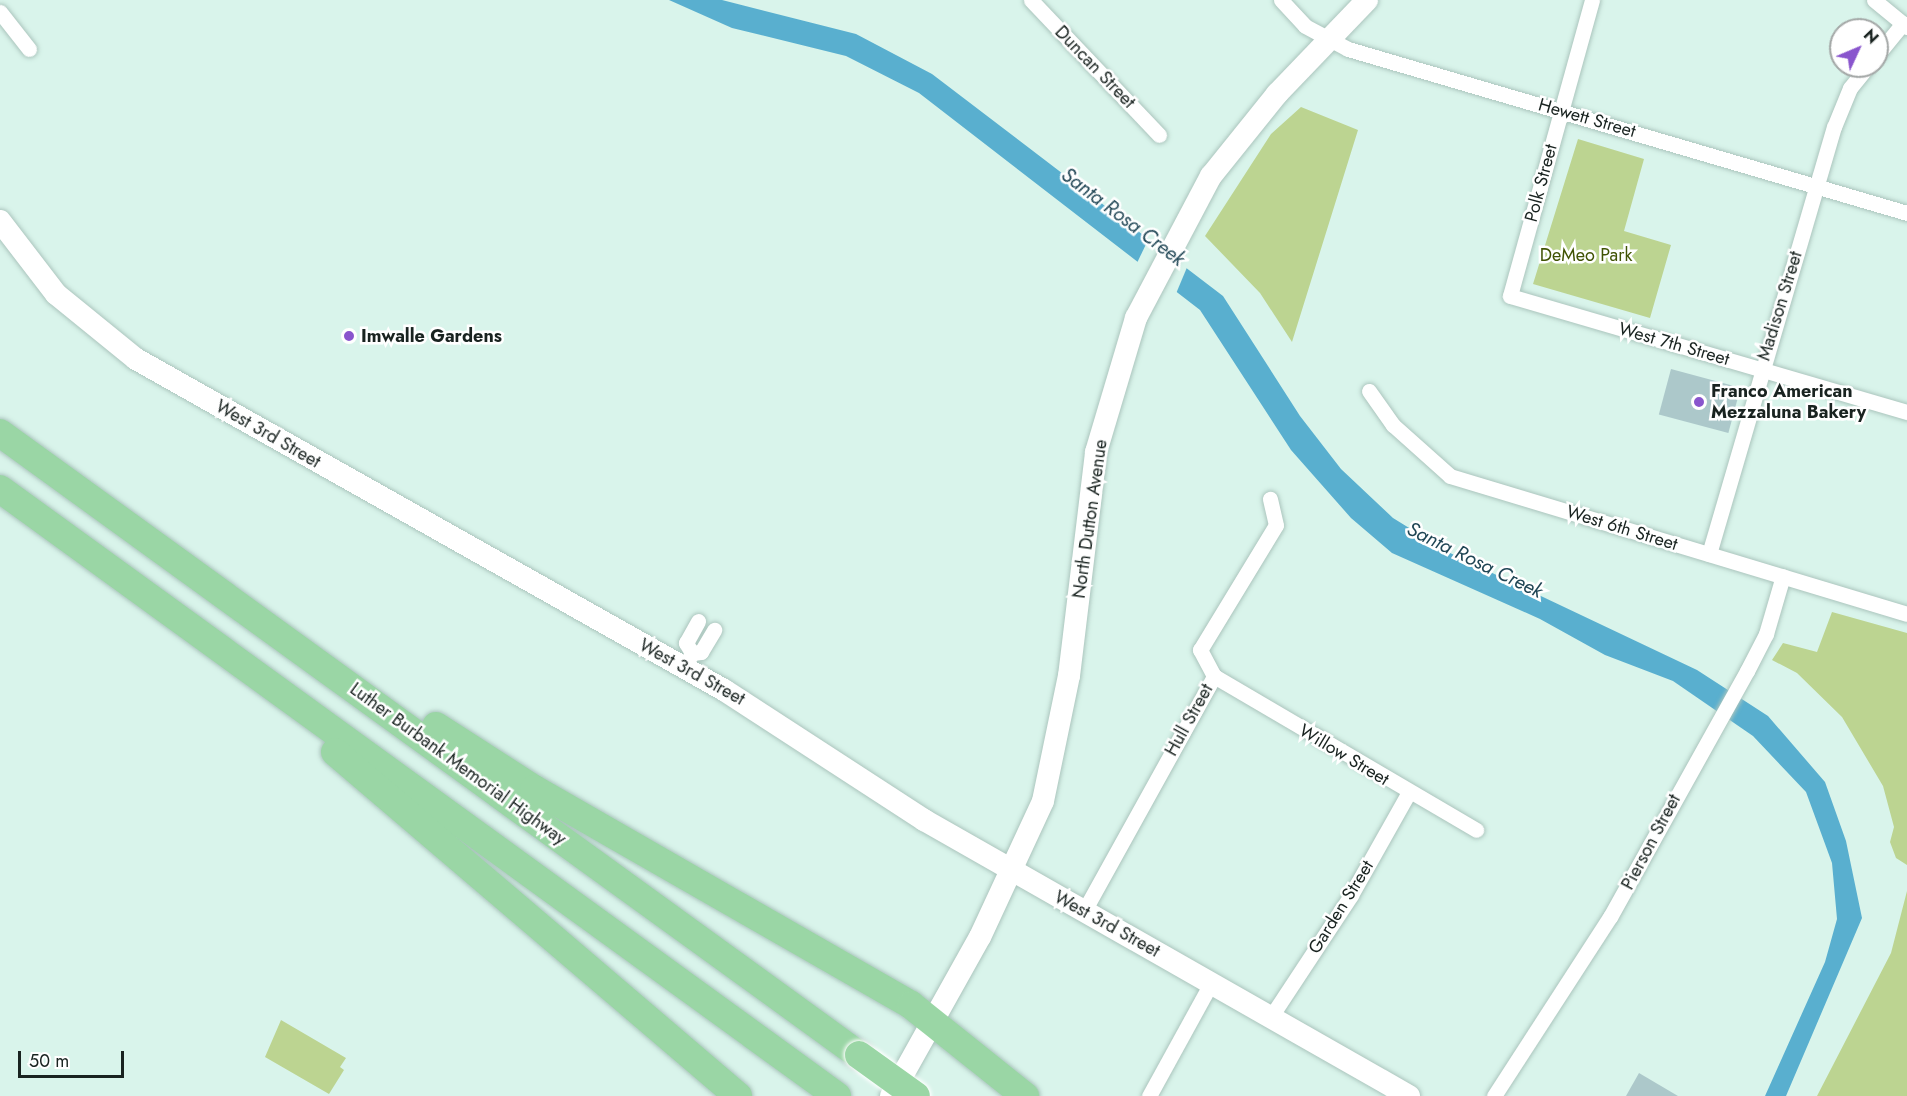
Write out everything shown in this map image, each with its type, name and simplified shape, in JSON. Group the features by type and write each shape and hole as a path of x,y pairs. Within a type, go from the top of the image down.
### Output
{"highway":[{"name":"Luther Burbank Memorial Highway","path":"0,433 915,1096"},
{"path":"0,489 837,1096"},
{"path":"266,625 392,698 534,789 934,1020 1025,1096"},
{"path":"235,658 365,778 738,1096"}],"main road":[{"name":"North Dutton Avenue","path":"891,1096 1014,871 1043,801 1060,737 1096,452 1136,318 1190,212 1243,134 1367,0"},
{"name":"West 3rd Street","path":"0,221 56,294 136,359 688,660 924,820 1409,1096"}],"street":[{"name":"Duncan Street","path":"1031,0 1159,135"},
{"name":"Hewett Street","path":"1281,0 1305,26 1330,40 1907,213"},
{"name":"Polk Street","path":"1510,296 1593,0"},
{"path":"1874,0 1905,25 1889,42"},
{"path":"0,12 29,49"},
{"name":"Madison Street","path":"1709,554 1816,185 1850,88 1858,78"},
{"name":"West 7th Street","path":"1510,296 1907,412"},
{"name":"West 6th Street","path":"1370,391 1393,425 1450,476 1907,614"},
{"name":"Hull Street","path":"1084,910 1214,676 1200,650 1276,525 1270,499"},
{"name":"Pierson Street","path":"1494,1096 1610,917 1766,633 1783,576"},
{"path":"698,621 686,643 688,660 701,652 714,630"},
{"name":"Willow Street","path":"1214,676 1408,794 1476,830"},
{"name":"Garden Street","path":"1270,1018 1351,895 1408,794"},
{"path":"1149,1096 1211,983"}],"green space":[{"path":"1301,107 1358,130 1292,342 1260,293 1205,236 1271,134"},
{"name":"DeMeo Park","path":"1578,139 1644,159 1624,231 1671,245 1650,318 1533,284"},
{"path":"1832,612 1907,633 1907,865 1896,858 1890,842 1894,827 1883,786 1842,717 1797,673 1772,660 1783,643 1817,652"},
{"path":"1907,891 1907,1096 1817,1096 1891,953"},
{"path":"281,1020 346,1058 340,1067 344,1070 329,1094 265,1057"}],"water":[{"path":"669,0 722,0 856,34 932,74 1223,296 1300,416 1341,469 1393,518 1448,552 1697,670 1768,716 1825,782 1846,841 1862,918 1786,1096 1765,1096 1825,962 1837,919 1832,863 1806,792 1753,736 1673,681 1605,655 1540,619 1392,553 1351,518 1291,450 1200,310 919,93 846,56 732,28"}],"pier":[{"path":"1150,236 1188,265 1175,296 1136,265"}],"building":[{"name":"Franco American Mezzaluna Bakery","path":"1671,369 1741,388 1728,433 1659,414"},
{"path":"1639,1073 1678,1096 1626,1096"}],"place":[{"name":"Imwalle Gardens","path":"349,336"},
{"name":"Franco American Mezzaluna Bakery","path":"1699,402"}],"water label":[{"name":"Santa Rosa Creek","path":"1123,217"},
{"name":"Santa Rosa Creek","path":"1475,560"}]}
